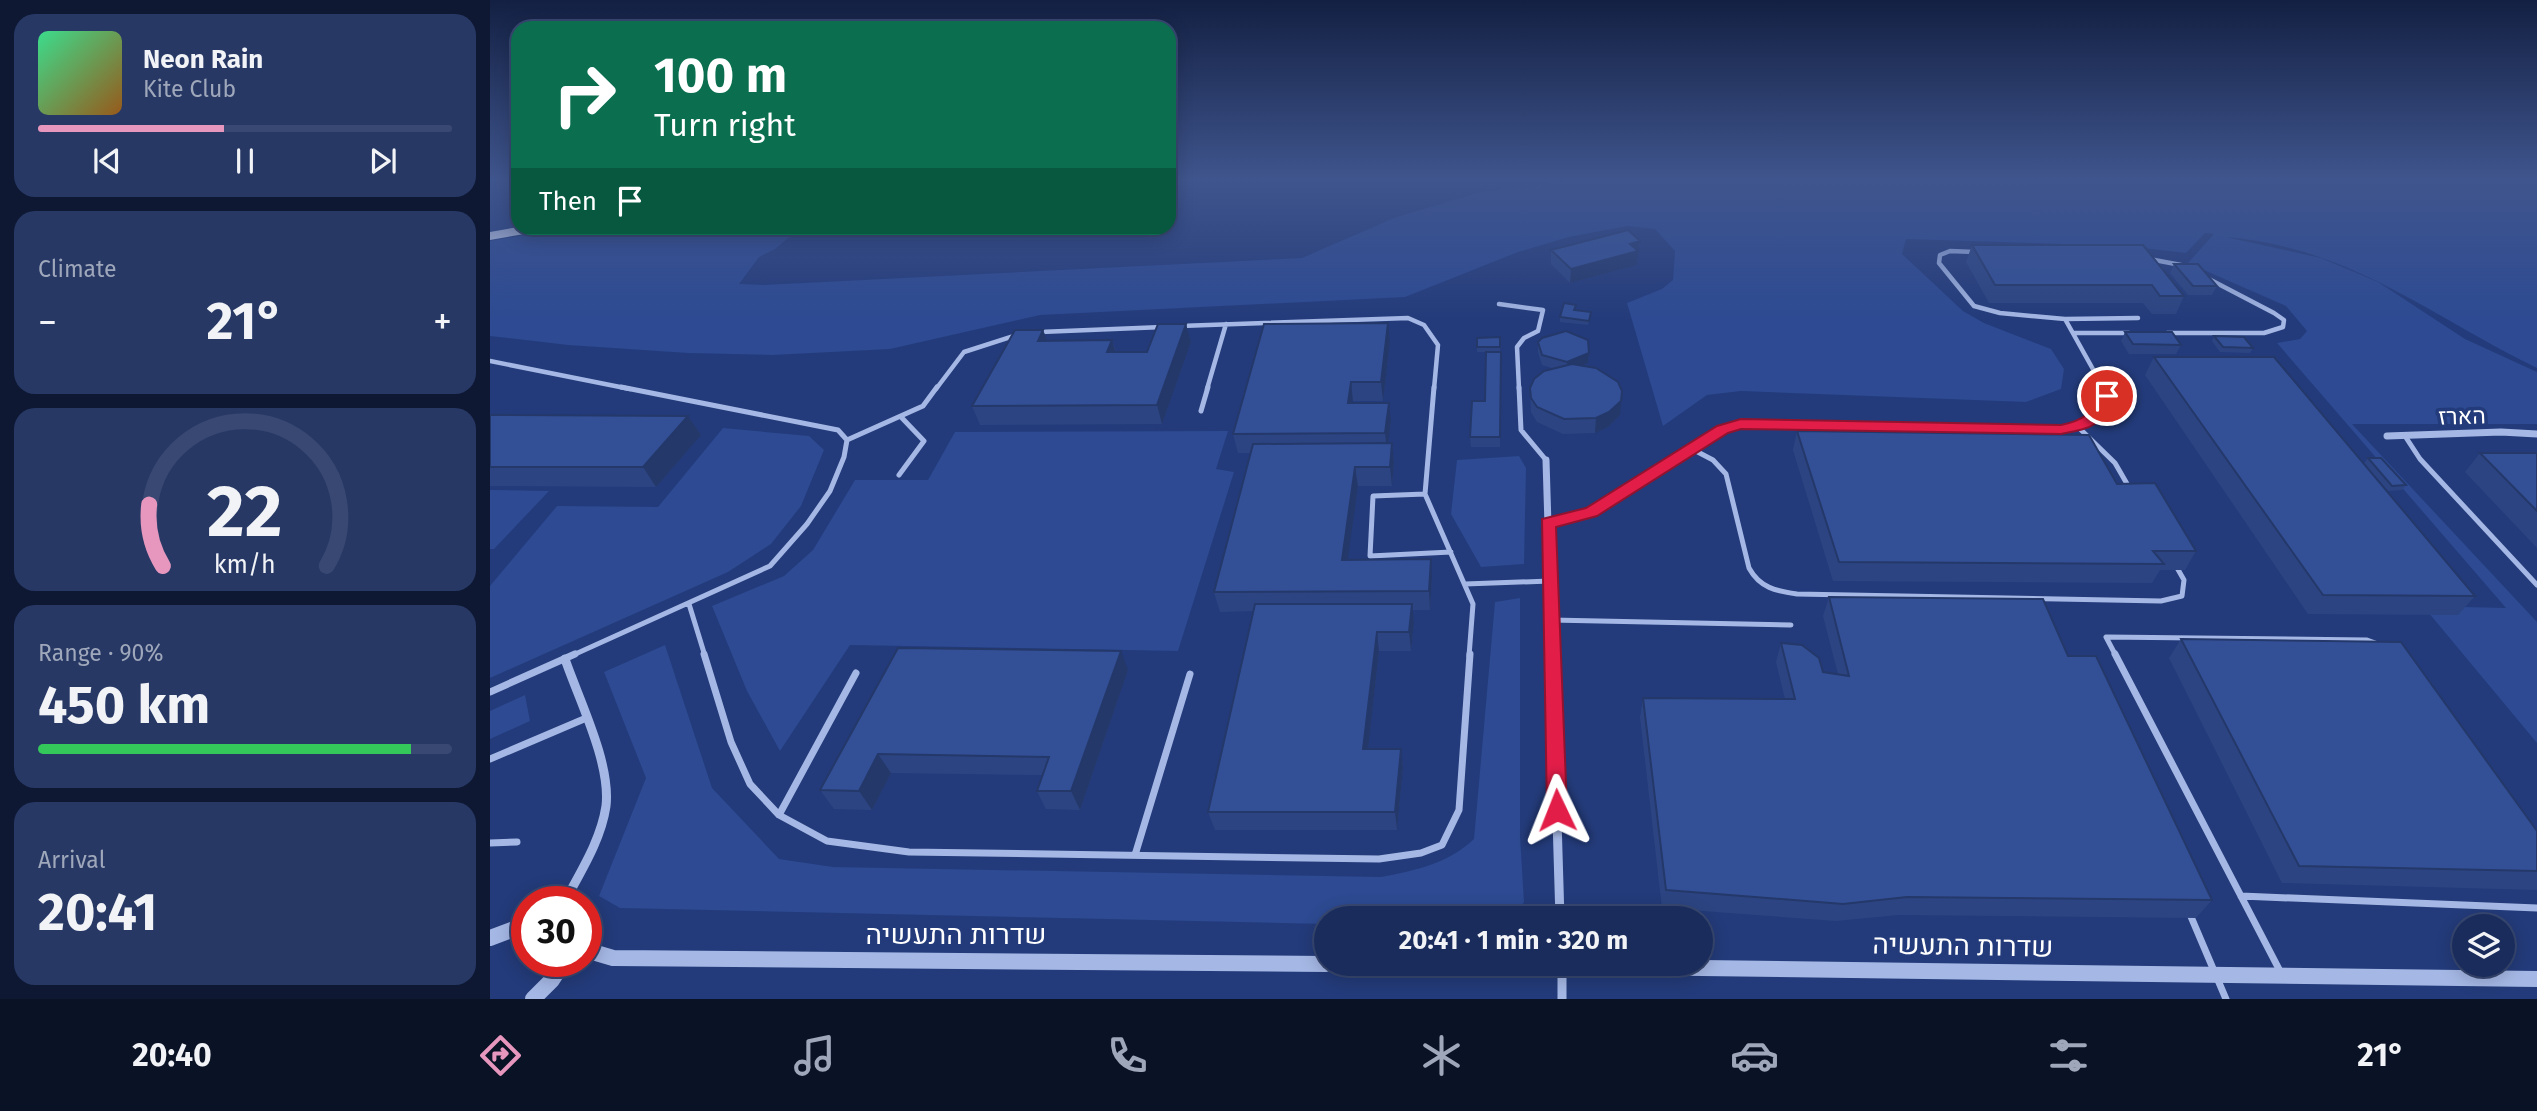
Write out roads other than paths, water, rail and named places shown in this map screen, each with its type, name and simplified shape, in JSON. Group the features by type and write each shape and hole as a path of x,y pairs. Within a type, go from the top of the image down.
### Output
{"main road":[{"path":"490,236 511,232"}],"street":[{"name":"הארז","path":"2387,436 2501,432 2537,435"},
{"path":"1546,460 1560,906"},
{"path":"565,659 603,779 606,801 600,830 572,886"},
{"path":"490,938 511,929"},
{"name":"שדרות התעשיה","path":"602,955 614,958 1314,964"},
{"name":"שדרות התעשיה","path":"1713,967 2537,979"},
{"path":"1562,976 1562,999"},
{"path":"533,999 554,977"}],"lane":[{"path":"1977,252 1950,251 1940,255 1939,263 1974,306 2000,313 2065,319 2138,318"},
{"path":"2141,257 2186,267"},
{"path":"2155,333 2264,333 2283,327 2284,320 2274,313 2197,273"},
{"path":"1499,304 1543,310 1538,331 1524,338 1517,347 1521,430 1546,460"},
{"path":"689,604 731,742 750,784 779,815 827,841 909,852 1379,859 1421,853 1442,845 1459,810 1473,604 1425,494 1438,345 1427,327 1418,319 1401,317 1015,334 964,352 923,406 902,418 846,440"},
{"path":"1548,523 1592,512 1722,429 1741,424 2061,429 2087,424 2099,413 2107,396 2065,319"},
{"path":"1201,411 1226,324"},
{"path":"2073,333 2141,333"},
{"path":"490,361 838,430 846,440 846,460 838,479 792,544 770,566 490,692"},
{"path":"900,475 924,441 902,418"},
{"path":"2077,426 2115,463 2136,498"},
{"path":"2406,436 2420,459 2537,585"},
{"path":"1692,449 1713,460 1726,474 1749,568 1754,579 1768,591 1797,594 2161,601 2182,596 2185,580 2171,557"},
{"path":"1425,494 1373,496 1370,556 1451,552"},
{"path":"1465,584 1550,580"},
{"path":"1551,620 1791,625"},
{"path":"2283,976 2106,637 2367,640 2388,647"},
{"path":"779,815 856,673"},
{"path":"1135,855 1190,674"},
{"path":"490,759 584,719"},
{"path":"490,843 517,842"},
{"path":"2241,896 2537,908"},
{"path":"2184,901 2227,999"}]}
